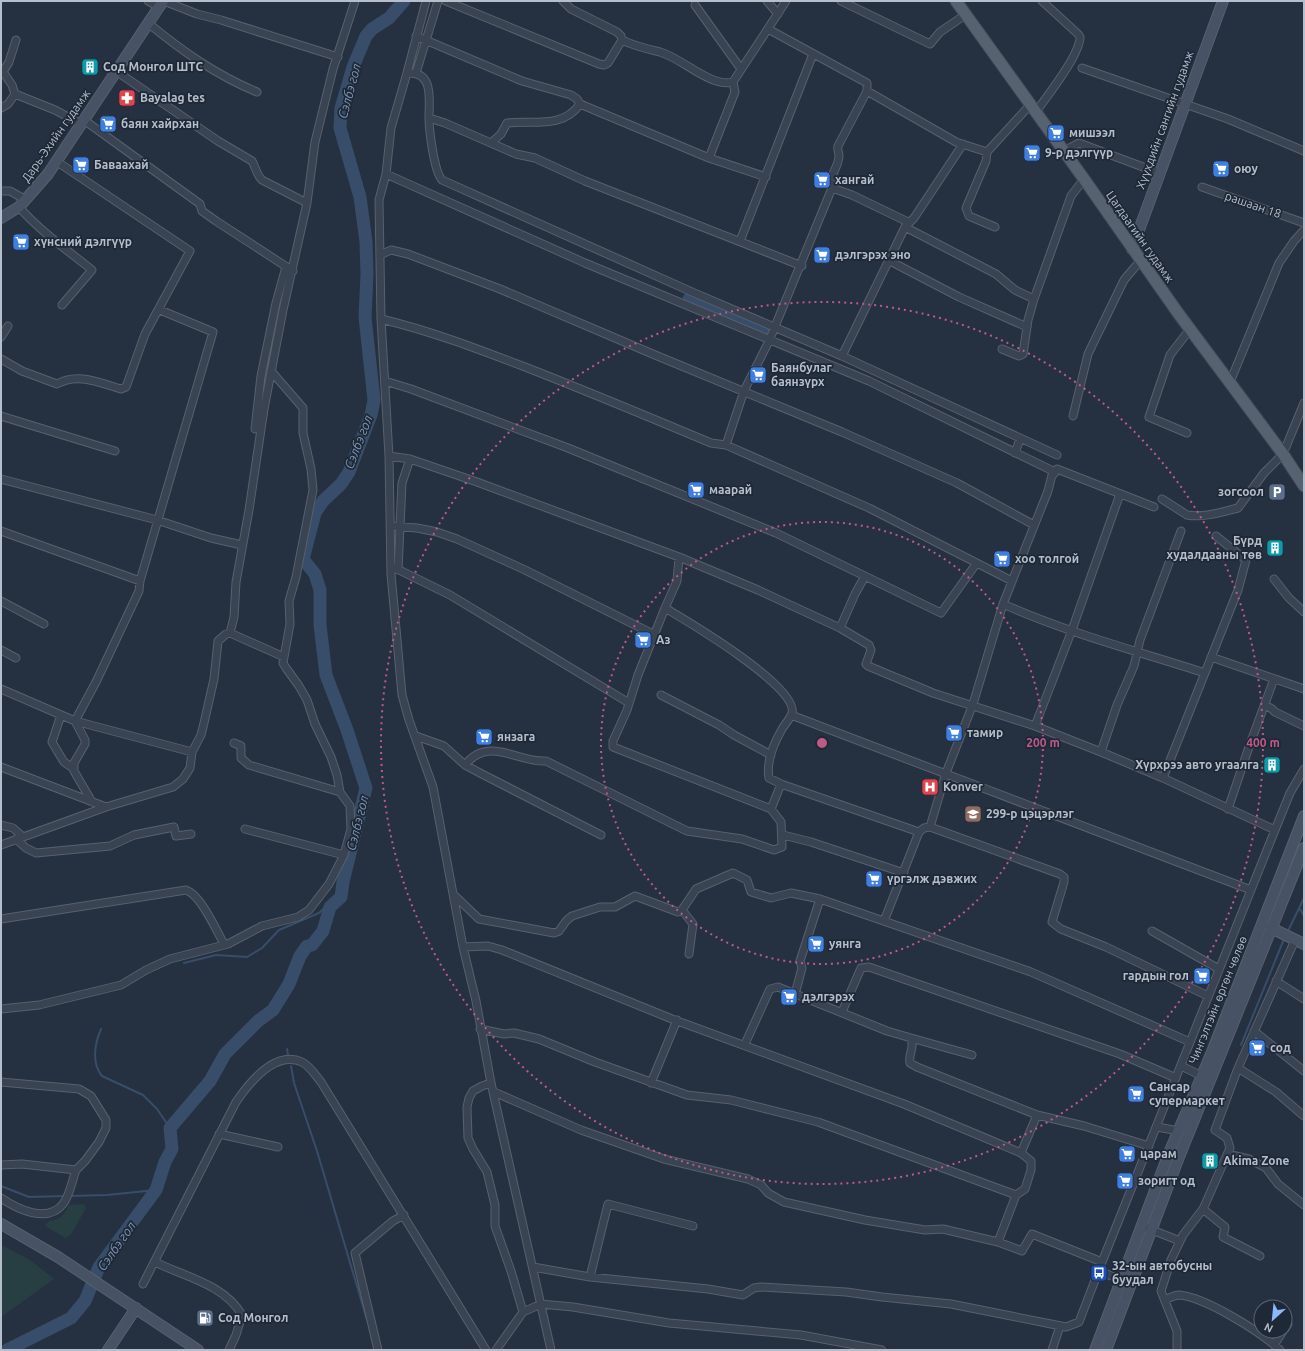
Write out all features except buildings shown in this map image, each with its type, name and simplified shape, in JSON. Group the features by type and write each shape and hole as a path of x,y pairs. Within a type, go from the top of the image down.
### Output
{"main road":[{"name":"Цагдаагийн гудамж","path":"956,1 1084,179 1140,261 1283,454 1304,486"},
{"name":"Хүүхдийн сангийн гудамж","path":"1132,249 1223,1"},
{"name":"Дарь-Эхийн гудамж","path":"1,218 22,203 35,191 162,3"},
{"name":"Чингэлтэйн өргөн чөлөө","path":"1106,1350 1179,1131 1304,816"},
{"name":"Чингэлтэйн өргөн чөлөө","path":"1095,1350 1122,1280 1147,1228 1181,1150 1304,848"},
{"path":"1271,928 1292,938"},
{"path":"1,1224 58,1257 198,1350"},
{"path":"108,1350 132,1305"}],"street":[{"path":"148,1 162,3 338,56"},
{"path":"230,633 234,617 236,582 271,370 282,310 293,271 294,256 307,203 315,142 338,56 356,1"},
{"path":"426,1 392,128 386,174 379,200 381,319 389,456 391,566 400,682 405,707 433,787 463,947 476,1001 491,1083 551,1350"},
{"path":"416,73 438,1"},
{"path":"446,1 599,64 604,65 608,63 622,40"},
{"path":"563,1 570,9 616,32 621,36 622,40 643,49 661,52 721,83 733,82"},
{"path":"766,1 778,14"},
{"path":"709,158 735,92 733,82 786,1"},
{"path":"841,1 930,44 940,32 966,15"},
{"path":"995,227 969,216 966,208 986,161 987,152 1033,108 1070,61 1080,42 1080,37 1078,34 1042,1"},
{"path":"695,5 741,69"},
{"path":"148,23 190,57 230,81 257,92"},
{"path":"726,445 744,391 769,341 802,266 832,188 831,181 839,156 838,146 867,91 867,84 768,29"},
{"path":"416,36 514,78 571,95 577,99 580,104 709,158 766,177"},
{"path":"16,40 9,62 2,70 15,94 83,122 200,204 202,211 216,221 293,271"},
{"path":"740,240 813,54"},
{"path":"1082,68 1185,103 1304,151"},
{"path":"116,71 218,141 252,161 255,166 256,174 262,180 307,203"},
{"path":"407,73 416,73 422,76 428,86 431,98 429,118 436,171 442,180 449,185 774,328 842,356 1057,455"},
{"path":"867,91 963,144 987,152"},
{"path":"1,108 8,104 15,94"},
{"path":"490,143 501,134 507,123 520,121 542,122 564,119 580,104"},
{"path":"429,118 445,123 516,154 535,158 585,181 740,240 802,266"},
{"path":"1064,151 1079,143 1159,173"},
{"path":"842,356 888,260 907,225 914,218 963,144"},
{"path":"1,359 22,371 57,384 66,379 76,377 121,389 126,387 145,334 160,310 190,251 56,162"},
{"path":"386,174 585,264 769,341 800,351 869,381 1050,469 1054,474"},
{"path":"1002,349 1022,356 1024,352 1027,327 1034,299 1071,196 1084,179"},
{"name":"рашаан 18","path":"1202,187 1304,223"},
{"path":"832,188 852,195 907,225 996,274 1015,290 1034,299"},
{"path":"1,191 10,191 50,236 92,270 62,305"},
{"path":"1230,382 1279,263 1294,241 1304,230"},
{"path":"380,256 391,250 429,261 744,391 957,483 1034,525"},
{"path":"888,260 959,297 1027,327"},
{"path":"1073,416 1088,354 1124,280 1140,261"},
{"path":"255,429 261,376 276,303 286,267"},
{"path":"75,721 139,591 140,581 155,533 157,520 213,332 160,310"},
{"path":"381,319 418,328 471,346 574,386 711,443 726,445 869,508 926,535 976,564 1012,581"},
{"path":"1,337 8,326"},
{"path":"1187,433 1149,417 1170,355 1190,330"},
{"path":"1,1009 39,1005 121,985 146,970 170,959 228,944 262,926 298,917 309,910 329,884 344,855 351,828 352,814 350,806 340,792 337,775 331,757 315,724 307,700 283,663 290,624 289,601 296,577 313,490 313,482 303,433 303,408 271,370"},
{"path":"385,381 411,389 568,448 776,533 941,612 976,564"},
{"path":"1162,499 1191,515 1206,515 1238,508 1264,473 1283,454 1304,403"},
{"path":"1,416 115,451"},
{"path":"1016,453 1020,439"},
{"path":"389,456 410,459 477,482 740,582 840,628 872,648 866,664 933,693 973,704 1101,752 1163,778 1275,830"},
{"path":"398,570 402,483 410,459"},
{"path":"930,827 946,773 973,704 1003,604 1057,469 1154,507"},
{"path":"1,479 157,520 211,538 242,545"},
{"path":"1035,726 1072,630 1120,494"},
{"path":"391,526 437,532 457,539 523,569 653,634"},
{"path":"1101,752 1138,652 1140,640 1181,530"},
{"path":"1,531 140,581"},
{"path":"1163,778 1238,590 1246,560 1216,536"},
{"path":"465,765 471,757 491,751 503,751 529,760 554,763 687,831 742,839 774,850 782,847 783,835 781,822 774,816 771,809 613,747 613,741 653,634 677,581 679,558"},
{"path":"391,566 450,595 628,704"},
{"path":"840,628 855,594 865,576"},
{"path":"1274,579 1289,598 1304,612"},
{"path":"1,601 44,624"},
{"path":"1003,604 1037,618 1117,646 1205,673"},
{"path":"665,608 720,642 764,674 790,700 792,712 770,756 769,778 782,784 919,832"},
{"path":"1,845 106,807 173,787 183,778 190,768 192,752 201,735 214,679 218,641 226,634 230,633 284,657"},
{"path":"1,650 16,658"},
{"path":"1211,657 1304,689"},
{"path":"1228,808 1274,679"},
{"path":"1,689 75,721 192,752"},
{"path":"661,695 719,724 734,735 770,756"},
{"path":"1264,705 1304,726"},
{"path":"61,715 52,742 64,762 73,768 78,780 92,802"},
{"path":"791,715 1041,809 1145,851 1251,890"},
{"path":"73,768 85,740 75,721"},
{"path":"416,736 444,746 465,765 601,835"},
{"path":"234,743 241,746 241,758 248,765 340,792"},
{"path":"1,767 106,807"},
{"path":"533,1267 590,1277 708,1289 743,1295 754,1288 761,1287 850,1292 951,1304 1060,1326 1074,1325 1080,1322 1102,1262 1275,830 1290,793 1302,777 1304,769"},
{"path":"771,809 782,784"},
{"path":"1,825 13,828 26,848 36,853 110,846 134,835 174,827 176,836 191,834"},
{"path":"884,921 919,832 924,828 930,827 1060,874 1064,877 1064,882 1052,922 1054,925 1106,947 1208,996"},
{"path":"245,829 344,855"},
{"path":"783,835 811,842 904,873"},
{"path":"453,894 479,919 554,933 559,931 566,921 572,916 600,907 621,905 636,896 672,911 678,912 682,910 696,889 733,874 747,880 752,892 770,898 791,892 820,899 1031,972 1190,1042"},
{"path":"1,919 186,890 193,894 202,906 224,944"},
{"path":"795,994 802,968 800,961 820,899"},
{"path":"682,910 693,924 689,954"},
{"path":"1152,931 1219,969"},
{"path":"1177,1350 1177,1331 1161,1291 1171,1260 1180,1241 1203,1209 1230,1148 1227,1138 1216,1130 1238,1068 1276,981 1292,938"},
{"path":"463,947 488,946 502,950 677,1020 897,1101 1021,1153 1032,1164 1025,1189 1016,1195 998,1242"},
{"path":"842,1012 861,968 869,967 1120,1054 1176,1078"},
{"path":"1276,981 1304,999"},
{"path":"745,1044 772,988 778,987 887,1031 972,1055"},
{"path":"651,1083 677,1020"},
{"path":"480,1029 504,1034 514,1033 539,1039 595,1062 687,1095 731,1100 795,1115 1016,1195"},
{"path":"1254,1031 1304,1071"},
{"path":"911,1038 914,1046 910,1063 917,1067 1037,1115 1084,1126 1149,1146"},
{"path":"143,1284 219,1134 236,1102 248,1084 264,1070 275,1063 288,1061 302,1062 310,1068 321,1082 486,1350"},
{"path":"1181,1066 1202,1076"},
{"path":"1238,1068 1276,1092 1304,1116"},
{"path":"1,1082 79,1089 91,1096 106,1120 106,1128 99,1142 85,1161 76,1170 64,1203 54,1211 44,1214 22,1209 1,1198"},
{"path":"491,1083 473,1091 469,1098 467,1107 468,1138 473,1149 488,1172 495,1205 495,1226 523,1312"},
{"path":"494,1092 580,1130 664,1159 748,1179 761,1185 768,1193 784,1202 865,1220 925,1230 943,1229 998,1242 1022,1251 1031,1234 1102,1262"},
{"path":"1021,1153 1037,1115"},
{"path":"1157,1127 1179,1131"},
{"path":"219,1134 278,1147"},
{"path":"1227,1154 1249,1159 1266,1168 1278,1184 1304,1206"},
{"path":"1,1165 22,1164 76,1170"},
{"path":"590,1277 608,1204 693,1226"},
{"path":"1203,1209 1225,1226 1223,1237 1260,1256"},
{"path":"378,1350 355,1253 393,1221 404,1215"},
{"path":"1147,1228 1180,1241"},
{"path":"155,1262 216,1289 238,1307 242,1315 236,1336 229,1350"},
{"path":"1099,1271 1122,1280"},
{"path":"1165,1300 1178,1295 1193,1298 1230,1315 1277,1347"},
{"path":"496,1350 523,1312 541,1304 573,1307 669,1323 801,1335 882,1350"},
{"path":"1052,1350 1060,1326"}],"green space":[{"path":"84,1204 86,1208 71,1234 66,1238 45,1226 49,1221 62,1216 69,1205"},
{"path":"1,1245 30,1260 54,1279 1,1317"}],"waterway":[{"name":"Сэлбэ гол","path":"7,1350 71,1318 85,1301 99,1267 156,1190 165,1162 172,1149 170,1128 210,1081 225,1054 258,1021 273,1010 289,984 300,956 307,946 312,945 323,931 330,907 341,897 343,882 366,788 347,730 326,675 320,625 320,590 315,574 303,559 315,513 323,501 341,484 349,472 371,415 374,400 365,317 367,274 366,242 360,197 340,128 341,108 353,67 366,36 372,29 389,18 404,1"},
{"path":"689,299 766,332"},
{"name":"Сэлбэ гол","path":"184,963 216,955 247,957 262,948 279,930 319,913 335,898 343,882"},
{"path":"1287,933 1304,898"},
{"path":"1300,909 1304,916"},
{"path":"1241,1045 1284,939"},
{"name":"Сэлбэ гол","path":"101,1029 97,1040 95,1059 96,1065 102,1076 143,1095 157,1109 170,1128"},
{"path":"287,1049 288,1055"},
{"path":"291,1066 294,1083 317,1151 367,1320"},
{"path":"1,1186 29,1197 65,1196"},
{"path":"70,1196 107,1195 156,1190"}],"place":[{"name":"Сод Монгол ШТС","path":"90,67"},
{"name":"Bayalag tes","path":"127,98"},
{"name":"баян хайрхан","path":"108,124"},
{"name":"мишээл","path":"1056,133"},
{"name":"9-р дэлгүүр","path":"1032,153"},
{"name":"Баваахай","path":"81,165"},
{"name":"оюу","path":"1221,169"},
{"name":"хангай","path":"822,180"},
{"name":"хүнсний дэлгүүр","path":"21,242"},
{"name":"дэлгэрэх эно","path":"822,255"},
{"name":"Баянбулаг баянзүрх","path":"758,375"},
{"name":"маарай","path":"696,490"},
{"name":"зогсоол","path":"1277,492"},
{"name":"Бүрд худалдааны төв","path":"1275,548"},
{"name":"хоо толгой","path":"1002,559"},
{"name":"Аз","path":"643,640"},
{"name":"тамир","path":"954,733"},
{"name":"янзага","path":"484,737"},
{"name":"Хүрхрээ авто угаалга","path":"1272,765"},
{"name":"Konver","path":"930,787"},
{"name":"299-р цэцэрлэг","path":"973,814"},
{"name":"үргэлж дэвжих","path":"874,879"},
{"name":"уянга","path":"816,944"},
{"name":"гардын гол","path":"1202,976"},
{"name":"дэлгэрэх","path":"789,997"},
{"name":"сод","path":"1257,1048"},
{"name":"Сансар супермаркет","path":"1136,1094"},
{"name":"царам","path":"1127,1154"},
{"name":"Akima Zone","path":"1210,1161"},
{"name":"зоригт од","path":"1125,1181"},
{"name":"32-ын автобусны буудал","path":"1099,1273"},
{"name":"Сод Монгол","path":"205,1318"}]}
